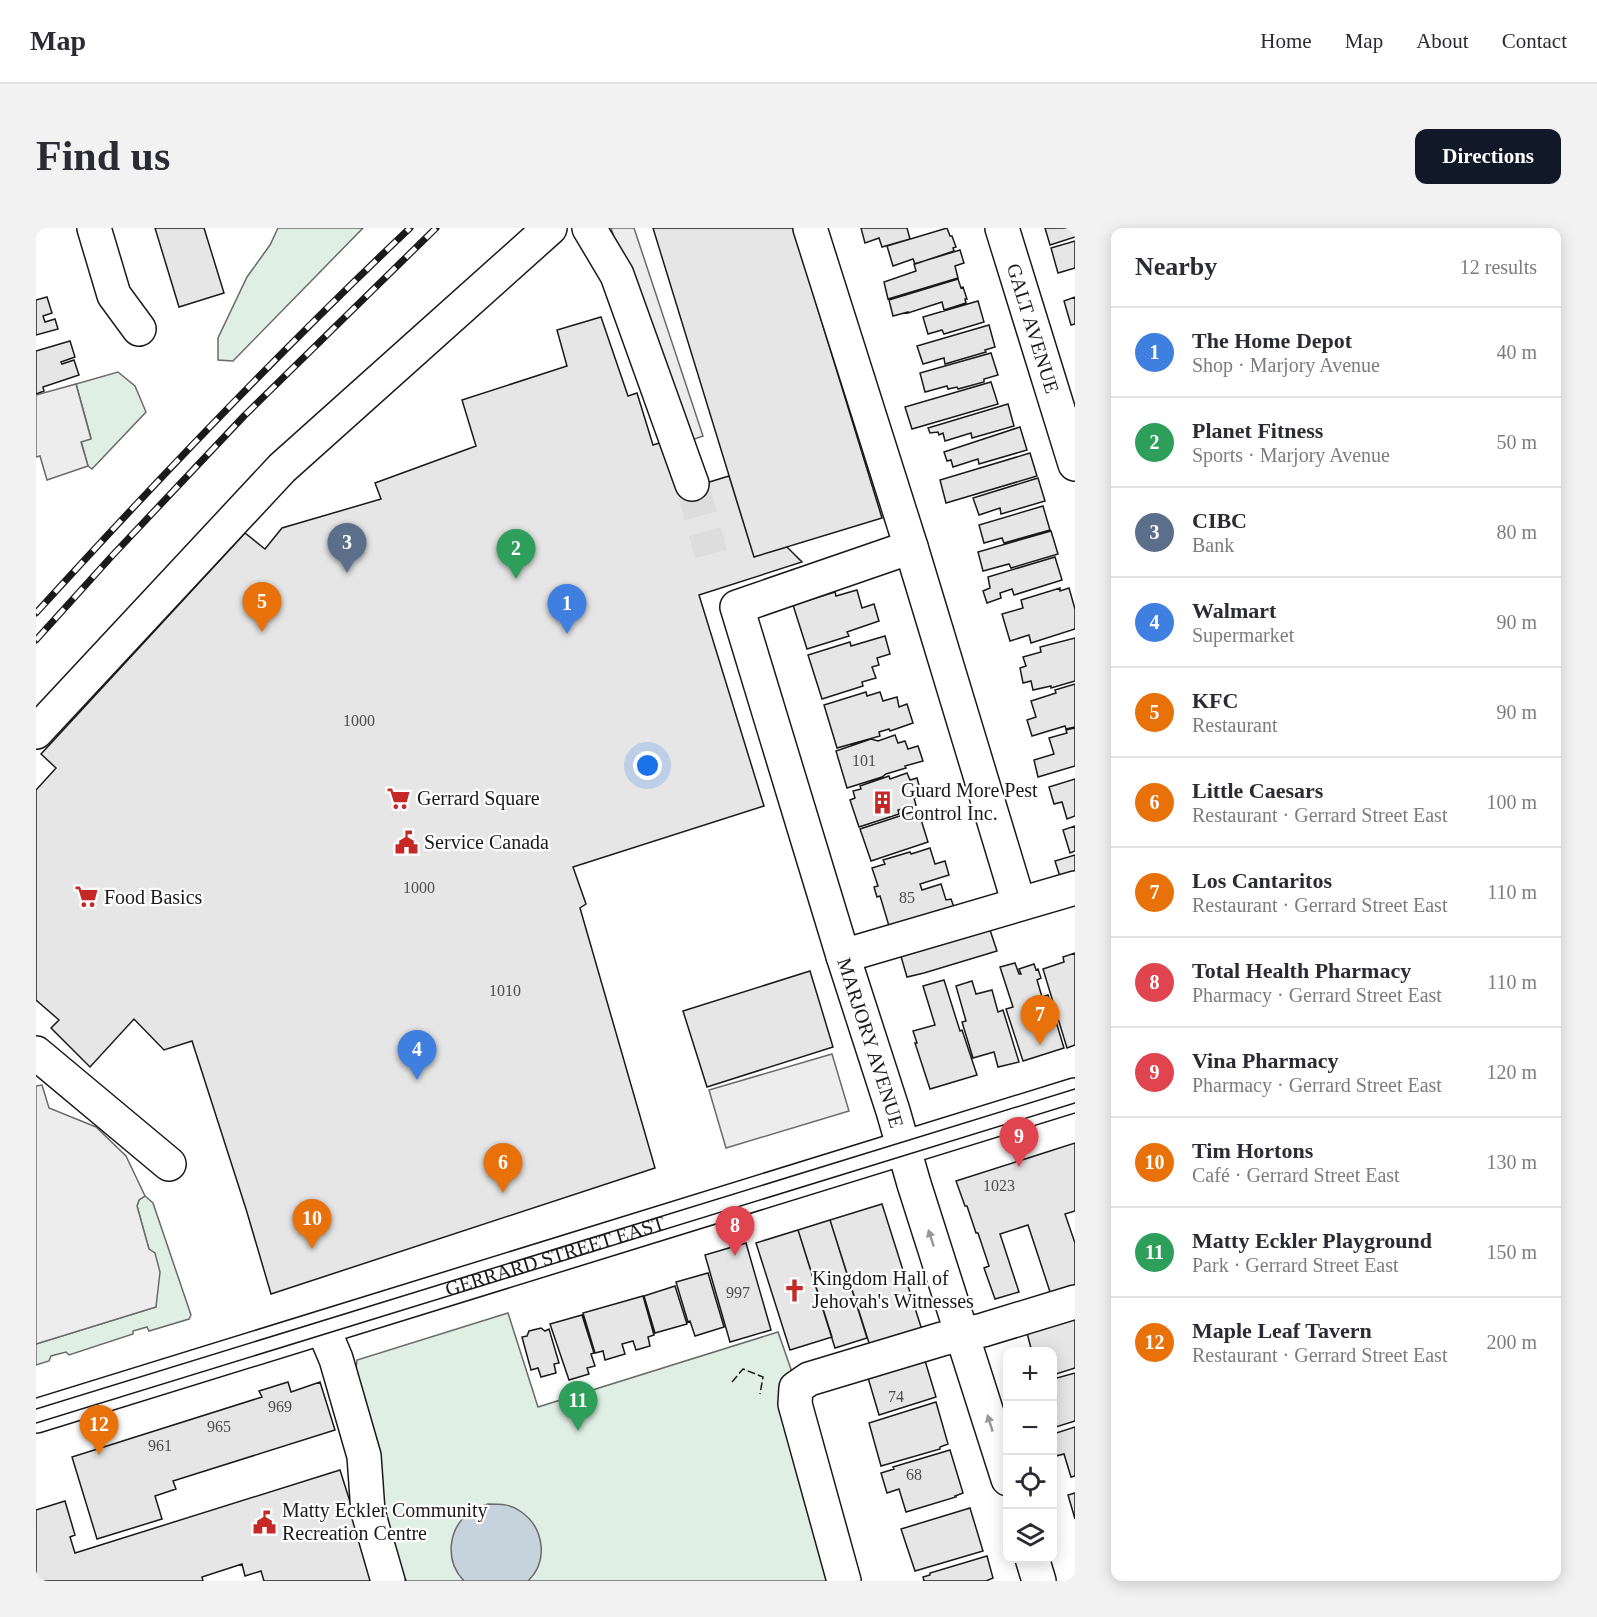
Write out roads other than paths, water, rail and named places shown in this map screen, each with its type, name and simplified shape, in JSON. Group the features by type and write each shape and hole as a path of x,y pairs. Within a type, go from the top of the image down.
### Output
{"street":[{"path":"94,228 114,296 139,329"},
{"path":"36,732 282,468 550,228"},
{"path":"589,228 617,275 692,484"},
{"path":"810,228 911,547 1019,904"},
{"name":"GALT AVENUE","path":"1002,228 1075,464"},
{"name":"MARJORY AVENUE","path":"911,547 737,607 843,956 1003,1463"},
{"path":"843,956 1075,888"},
{"path":"36,1053 168,1164"},
{"name":"GERRARD STREET EAST","path":"36,1416 1075,1095"},
{"path":"844,1581 795,1404 796,1388 809,1379 1075,1302"},
{"path":"323,1328 336,1359 364,1456 368,1512 388,1581"},
{"path":"1034,1563 1039,1581"}],"tunnel":[{"path":"692,484 711,554"}],"tram line":[{"path":"36,1409 1075,1089"},
{"path":"36,1423 1075,1103"}],"railway":[{"path":"36,613 219,417 410,228"},
{"path":"36,640 244,416 436,228"}],"place":[{"name":"CIBC","path":"347,573"},
{"name":"Planet Fitness","path":"516,579"},
{"name":"KFC","path":"262,632"},
{"name":"The Home Depot","path":"567,634"},
{"name":"Gerrard Square","path":"399,798"},
{"name":"Guard More Pest Control Inc.","path":"883,802"},
{"name":"Service Canada","path":"406,842"},
{"name":"Food Basics","path":"86,897"},
{"name":"Los Cantaritos","path":"1040,1045"},
{"name":"Walmart","path":"417,1080"},
{"name":"Vina Pharmacy","path":"1019,1167"},
{"name":"Little Caesars","path":"503,1193"},
{"name":"Tim Hortons","path":"312,1249"},
{"name":"Total Health Pharmacy","path":"735,1256"},
{"name":"Kingdom Hall of Jehovah's Witnesses","path":"794,1290"},
{"name":"Matty Eckler Playground","path":"578,1431"},
{"name":"Maple Leaf Tavern","path":"99,1455"},
{"name":"Matty Eckler Community Recreation Centre","path":"264,1522"}]}
